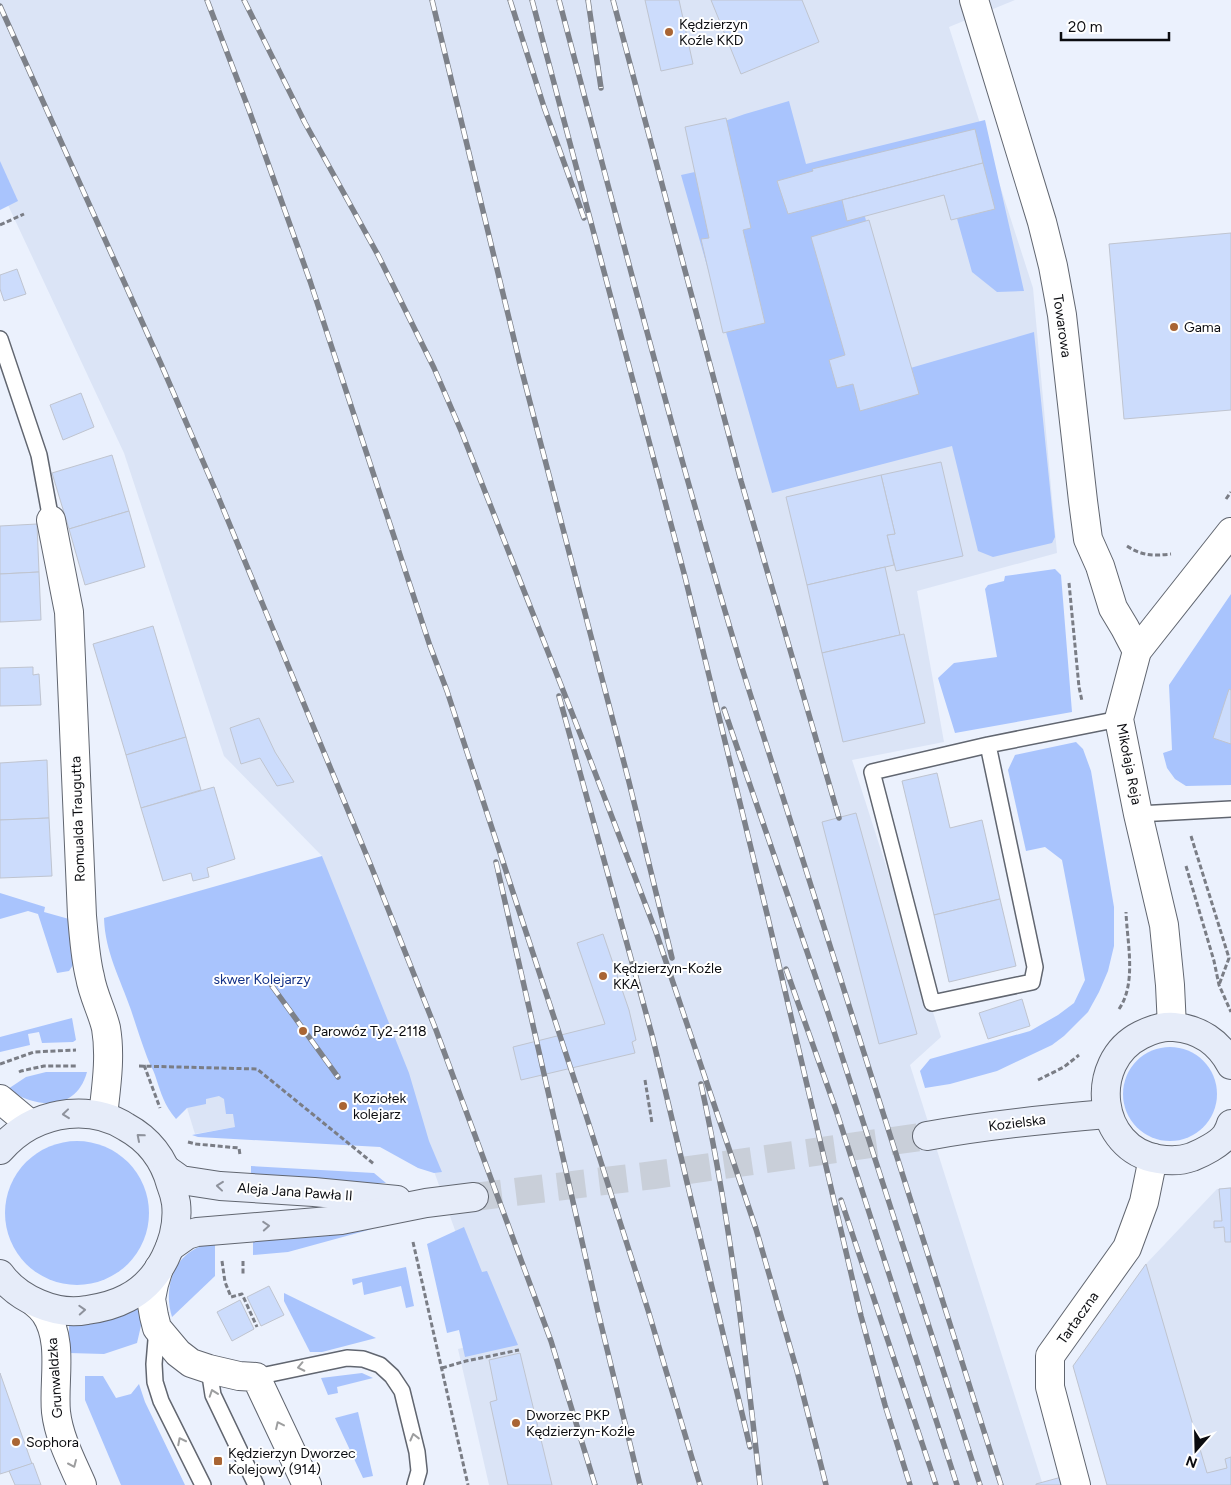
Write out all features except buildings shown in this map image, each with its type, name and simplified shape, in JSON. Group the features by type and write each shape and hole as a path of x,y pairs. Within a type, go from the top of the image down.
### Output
{"main road":[{"path":"1229,1132 1202,1153 1187,1159 1169,1161 1153,1158 1138,1152 1125,1142 1115,1129 1108,1114 1104,1093 1108,1073 1117,1054 1132,1039 1151,1030 1172,1027 1192,1030 1211,1039 1226,1054 1231,1065"},
{"path":"0,1150 10,1138 30,1124 55,1115 79,1113 103,1116 115,1120 135,1132 154,1149 167,1170 176,1202 176,1222 165,1258 143,1286 128,1298 105,1307 81,1311 57,1309 34,1302 16,1291 1,1277"},
{"name":"Kozielska","path":"927,1136 968,1129 1108,1114"},
{"name":"Aleja Jana Pawła II","path":"167,1170 181,1180 220,1186 314,1192 426,1203"},
{"name":"Aleja Jana Pawła II","path":"165,1258 187,1235 196,1232 341,1220 426,1203 474,1197"}],"street":[{"name":"Towarowa","path":"974,0 1042,222 1053,266 1062,316 1088,539 1100,566 1113,608 1137,651"},
{"name":"Romualda Traugutta","path":"51,520 69,612 84,945 90,978 106,1028 107,1085 103,1116"},
{"name":"Mikołaja Reja","path":"1172,1027 1164,925 1138,814 1119,719 1137,651 1231,532"},
{"path":"0,1099 30,1124"},
{"name":"Tartaczna","path":"1076,1485 1050,1387 1050,1356 1127,1248 1144,1202 1153,1158"},
{"path":"165,1258 154,1284 151,1299 157,1328 178,1353 191,1363 239,1376 256,1377 307,1485"},
{"name":"Grunwaldzka","path":"34,1302 45,1313 50,1324 54,1340 56,1412 67,1451 82,1485"}],"lane":[{"path":"0,339 39,456 51,520"},
{"path":"988,745 1036,967 1032,982 932,1003 872,772 988,745 1119,719"},
{"path":"1138,814 1231,809"},
{"path":"157,1328 154,1364 155,1382 161,1401 203,1485"},
{"path":"256,1377 347,1358 363,1359 380,1365 392,1376 402,1391 417,1452 419,1471 415,1485"},
{"path":"209,1369 213,1395 256,1485"}],"path":[{"path":"0,225 24,214"},
{"path":"1221,506 1231,492"},
{"path":"1123,542 1138,553 1157,556 1175,554"},
{"path":"1069,581 1079,687 1088,725"},
{"path":"1185,811 1229,958 1218,985"},
{"path":"1185,863 1214,961 1218,985 1231,1012"},
{"path":"1126,909 1129,986"},
{"path":"0,1064 34,1052 80,1050"},
{"path":"142,1059 163,1114"},
{"path":"15,1075 21,1071 44,1066 80,1066"},
{"path":"134,1066 257,1069 375,1165"},
{"path":"645,1080 652,1123"},
{"path":"188,1142 240,1148"},
{"path":"413,1242 468,1485"},
{"path":"222,1256 225,1282 231,1298 242,1294 257,1327"},
{"path":"442,1368 519,1350"}],"shaded area":[{"path":"0,0 1015,0 949,27 1033,288 1057,553 917,591 944,742 852,760 941,1037 910,1065 1043,1485 489,1485 458,1349 494,1340 322,856 224,756 124,453 0,188"},
{"path":"235,1077 235,1127 195,1134 183,1095"},
{"path":"1231,1187 1231,1485 1107,1485 1073,1366 1146,1264 1217,1189"}],"green space":[{"path":"789,101 806,164 985,120 1024,291 997,292 972,272 947,183 862,206 907,369 1034,332 1055,537 1052,543 993,557 978,551 952,446 772,493 681,175 704,170 693,132"},
{"path":"0,161 18,201 0,210"},
{"path":"1055,569 1061,575 1072,712 955,733 938,678 954,663 997,657 985,589 988,585 1004,581 1005,576"},
{"path":"1231,594 1231,785 1186,786 1175,779 1167,768 1163,753 1172,750 1169,685"},
{"path":"1076,742 1083,749 1091,771 1114,907 1114,946 1108,971 1099,992 1088,1012 1052,1045 997,1071 950,1084 925,1088 920,1071 930,1059 1030,1031 1058,1015 1074,1003 1085,980 1062,860 1045,847 1026,851 1008,770 1015,755"},
{"name":"skwer Kolejarzy","path":"322,856 409,1073 429,1141 442,1172 434,1173 418,1168 380,1147 198,1137 192,1135 235,1127 233,1114 226,1114 224,1099 219,1096 206,1099 206,1104 187,1108 176,1119 166,1104 148,1059 110,954 104,918"},
{"path":"0,893 45,907 44,912 69,919 73,965 69,971 57,973 38,914 28,911 0,919"},
{"path":"72,1018 76,1040 73,1042 42,1043 39,1032 28,1034 30,1045 0,1052 0,1037"},
{"path":"1170,1047 1188,1050 1203,1061 1214,1076 1217,1094 1214,1112 1203,1127 1188,1138 1170,1141 1152,1138 1137,1127 1126,1112 1123,1094 1126,1076 1137,1061 1152,1050"},
{"path":"46,1072 87,1072 82,1085 74,1094 65,1100 54,1103 42,1103 31,1100 19,1096 8,1089 26,1077"},
{"path":"77,1141 104,1147 117,1153 128,1162 137,1173 143,1186 149,1213 143,1240 137,1253 128,1264 117,1273 104,1279 77,1285 50,1279 37,1273 26,1264 17,1253 11,1240 5,1213 11,1186 17,1173 26,1162 37,1153 50,1147"},
{"path":"251,1166 374,1173 386,1183 251,1178"},
{"path":"464,1227 482,1272 487,1271 518,1345 465,1357 459,1330 447,1333 427,1244"},
{"path":"372,1229 288,1252 253,1255 253,1238"},
{"path":"215,1241 215,1276 172,1317 169,1291 170,1282 177,1265 193,1250"},
{"path":"406,1267 414,1306 406,1308 401,1286 364,1295 362,1282 353,1285 352,1279"},
{"path":"284,1293 376,1338 322,1352 310,1352 284,1301"},
{"path":"140,1306 143,1317 137,1343 104,1354 69,1353 69,1324 88,1324 106,1321"},
{"path":"362,1373 373,1378 337,1387 338,1393 328,1395 321,1378"},
{"path":"85,1376 103,1376 116,1398 131,1394 139,1384 145,1402 185,1485 121,1485 85,1400"},
{"path":"358,1412 373,1476 363,1478 335,1418"}],"tunnel":[{"path":"474,1197 654,1175 927,1136"}],"railway":[{"path":"207,0 249,110 310,281 430,646 447,691 585,1112 648,1310 700,1485"},
{"path":"244,0 305,123 378,255 434,368 462,433 581,736 656,932 756,1229 797,1371 826,1485"},
{"path":"432,0 520,364 629,782 672,958"},
{"path":"510,0 544,107 584,218"},
{"path":"532,0 685,577 768,918 861,1316 885,1405 910,1485"},
{"path":"559,0 670,416 741,665 1001,1485"},
{"path":"588,0 601,88"},
{"path":"613,0 741,481 839,818"},
{"path":"0,6 161,364 371,866 436,1030 551,1341 595,1485"},
{"path":"559,696 652,1035 750,1447"},
{"path":"724,709 828,1013 980,1485"},
{"path":"496,862 598,1312 640,1485"},
{"path":"786,969 836,1110 957,1485"},
{"path":"272,986 338,1077"},
{"path":"701,1084 728,1234 760,1485"},
{"path":"841,1200 936,1485"}],"place":[{"name":"Kędzierzyn Koźle KKD","path":"669,32"},
{"name":"Gama","path":"1174,327"},
{"name":"Kędzierzyn-Koźle KKA","path":"603,976"},
{"name":"Parowóz Ty2-2118","path":"303,1031"},
{"name":"Koziołek kolejarz","path":"343,1106"},
{"name":"Dworzec PKP Kędzierzyn-Koźle","path":"516,1423"},
{"name":"Sophora","path":"16,1442"},
{"name":"Kędzierzyn Dworzec Kolejowy (914)","path":"218,1461"}]}
